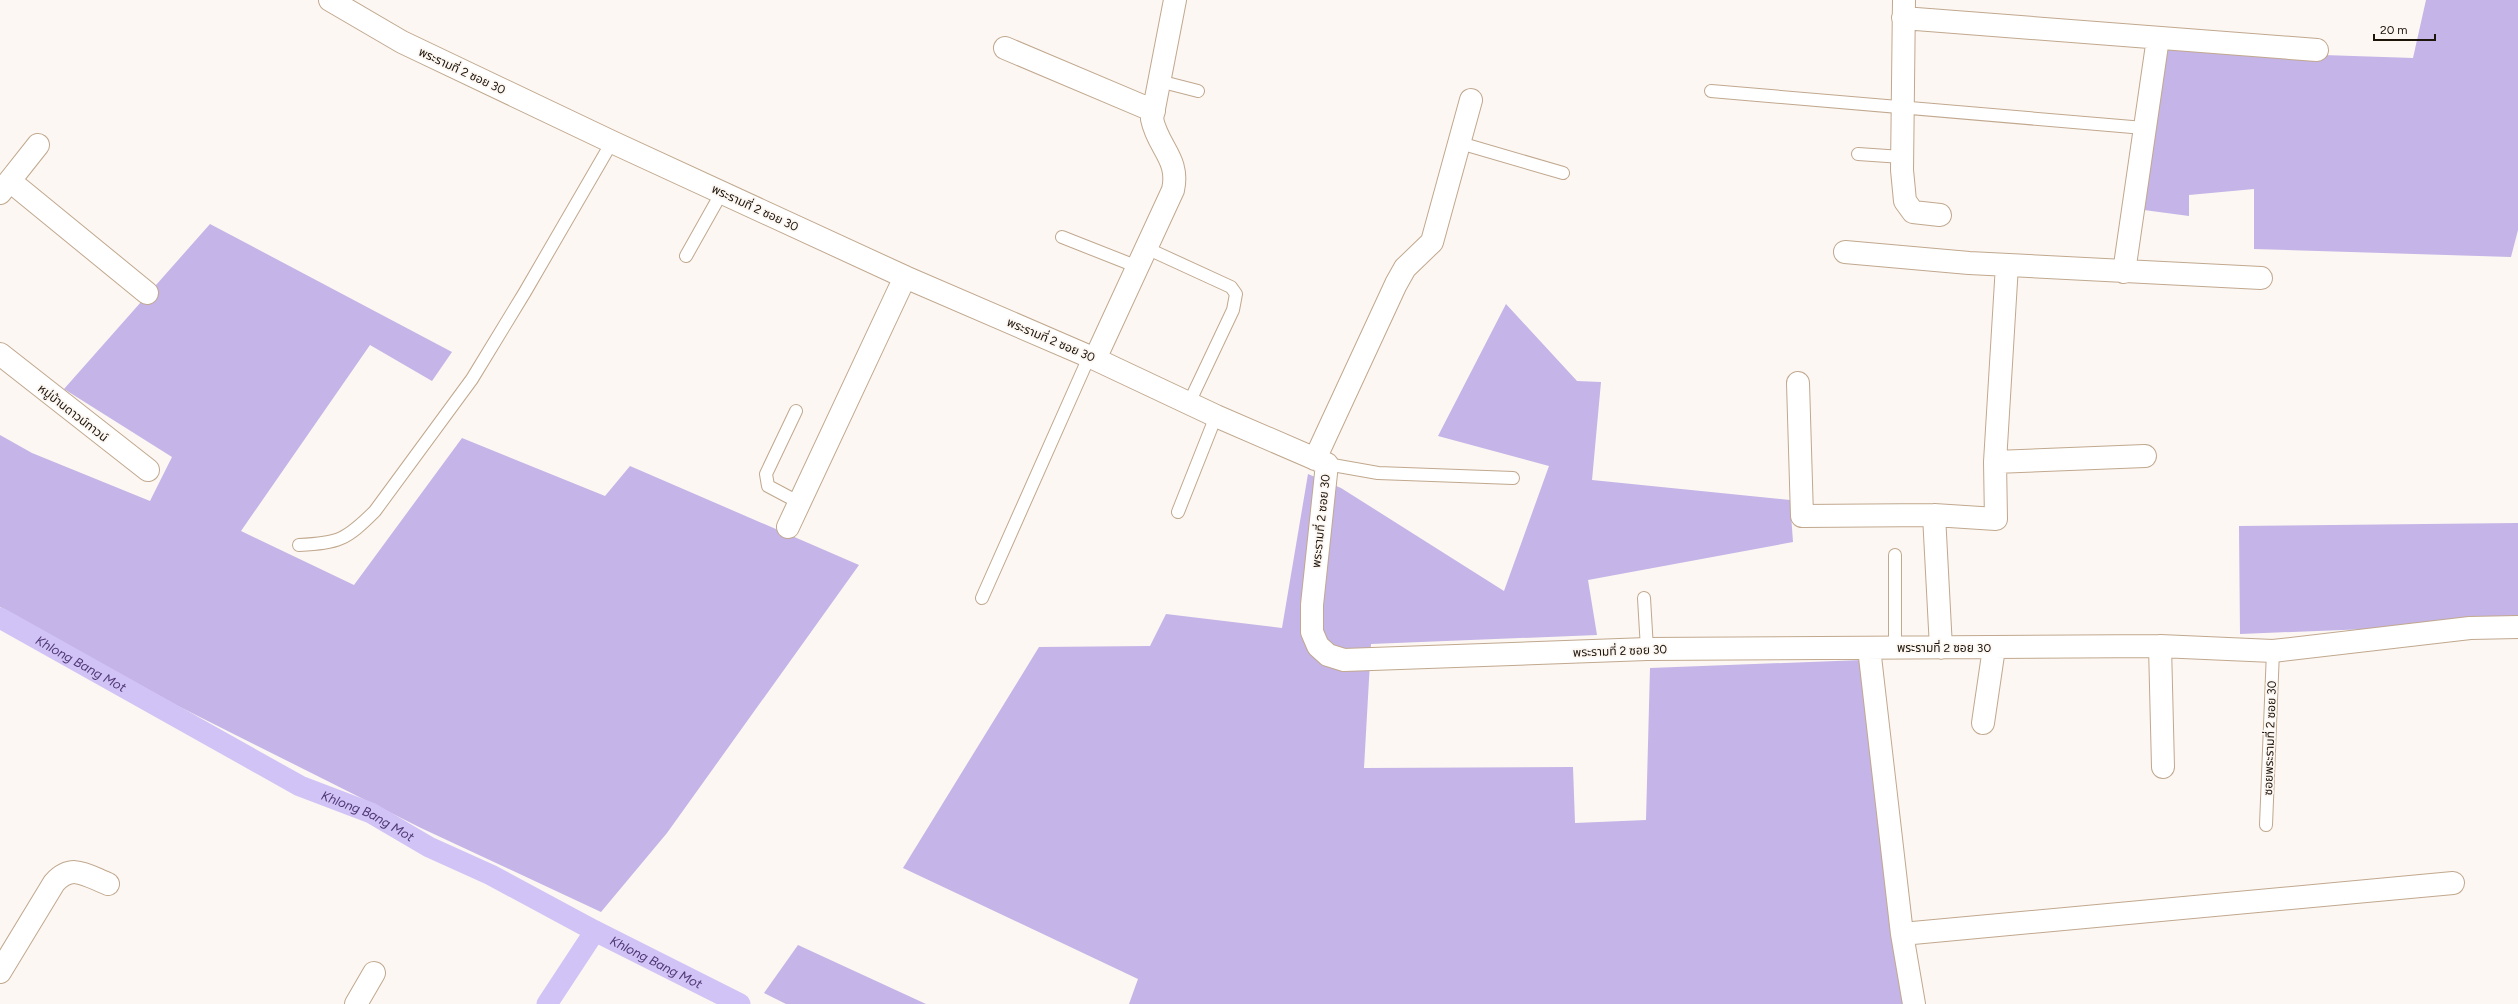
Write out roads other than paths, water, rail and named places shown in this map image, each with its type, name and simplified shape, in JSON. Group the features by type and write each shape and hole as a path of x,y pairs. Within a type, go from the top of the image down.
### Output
{"street":[{"name":"พระรามที่ 2 ซอย 30","path":"330,0 402,42 612,142 905,277 1092,358 1216,416 1321,462 1312,605 1312,632 1318,646 1328,655 1344,660 1647,649 2160,646 2273,651 2470,628 2518,627"},
{"path":"1092,358 1142,258 1173,190 1176,176 1173,165 1155,133 1152,119 1175,0"},
{"path":"1940,216 1913,212 1905,201 1902,157 1904,9 2158,38 2317,50"},
{"path":"2124,272 2158,38"},
{"path":"1004,48 1154,111"},
{"path":"1321,462 1396,284 1405,268 1432,242 1472,100"},
{"path":"38,144 5,187 147,293"},
{"path":"1845,252 2007,265 2261,278"},
{"path":"1798,383 1802,516 1934,515 1996,519 1995,462 2007,265"},
{"path":"788,527 905,277"},
{"name":"หมู่บ้านดาวน์ทาวน์","path":"0,354 148,470"},
{"path":"1995,462 2145,456"},
{"path":"1934,515 1941,648"},
{"path":"2160,646 2163,767"},
{"path":"1869,648 1902,934 1914,1004"},
{"path":"1983,723 1994,648"},
{"path":"0,972 54,883 63,874 78,872 108,884"},
{"path":"1902,934 2453,883"},
{"path":"356,1004 374,973"}],"lane":[{"path":"1159,81 1198,91"},
{"path":"1711,91 2144,128"},
{"path":"299,545 326,544 341,540 358,528 375,511 472,378 525,292 612,142"},
{"path":"1460,143 1563,174"},
{"path":"1858,154 1902,157"},
{"path":"686,256 722,192"},
{"path":"1062,237 1142,258 1232,287 1236,294 1233,310 1189,403"},
{"path":"982,598 1092,358"},
{"path":"796,411 766,474 766,482 768,486 800,503"},
{"path":"1178,512 1216,416"},
{"path":"1321,462 1378,473 1513,478"},
{"path":"1895,555 1895,648"},
{"path":"1644,598 1647,649"},
{"name":"ซอยพระรามที่ 2 ซอย 30","path":"2266,825 2273,651"}],"waterway":[{"name":"Khlong Bang Mot","path":"0,618 300,786 371,813 429,847 491,875 595,931 740,1004"},
{"path":"547,1004 595,931"}]}
